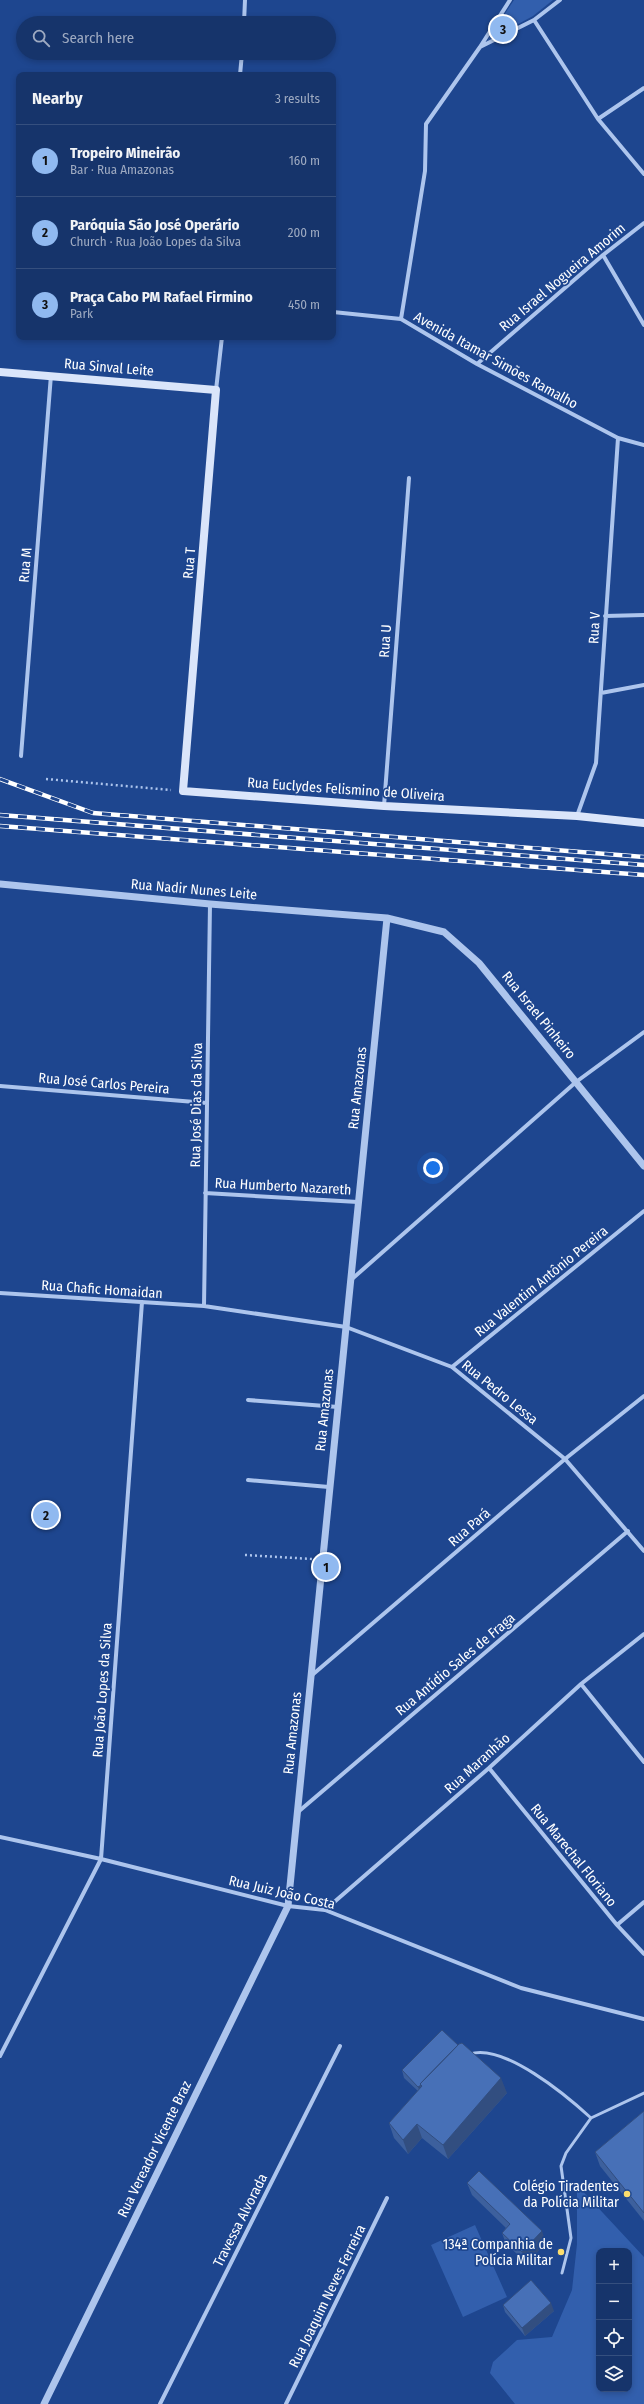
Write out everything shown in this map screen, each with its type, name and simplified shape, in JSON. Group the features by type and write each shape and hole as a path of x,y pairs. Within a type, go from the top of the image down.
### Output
{"main road":[{"name":"Rua Sinval Leite","path":"0,372 51,375 216,390"},
{"name":"Rua T","path":"183,791 216,390"},
{"name":"Rua Euclydes Felismino de Oliveira","path":"183,791 384,806 577,816 644,823"}],"street":[{"path":"244,16 245,0"},
{"path":"401,319 425,172 426,124 480,47 510,0"},
{"path":"480,47 534,20 560,0"},
{"path":"534,20 598,119 644,174"},
{"path":"240,72 241,60"},
{"path":"598,119 644,88"},
{"name":"Rua Israel Nogueira Amorim","path":"476,364 603,255 644,223"},
{"path":"603,255 644,325"},
{"name":"Avenida Itamar Simões Ramalho","path":"336,312 401,319 476,364 618,438 644,445"},
{"name":"Rua T","path":"216,390 222,340"},
{"name":"Rua M","path":"21,756 51,375"},
{"name":"Rua V","path":"577,816 596,763 618,438"},
{"name":"Rua U","path":"384,806 409,478"},
{"path":"605,616 644,615"},
{"path":"601,693 644,685"},
{"name":"Rua Nadir Nunes Leite","path":"0,884 210,904 387,918"},
{"name":"Rua José Dias da Silva","path":"204,1306 210,904"},
{"name":"Rua Israel Pinheiro","path":"387,918 444,932 479,963 644,1166"},
{"name":"Rua Amazonas","path":"288,1906 387,918"},
{"path":"350,1280 576,1082 644,1032"},
{"name":"Rua José Carlos Pereira","path":"0,1086 207,1102"},
{"name":"Rua Humberto Nazareth","path":"206,1193 358,1202"},
{"name":"Rua Valentim Antônio Pereira","path":"452,1367 644,1211"},
{"name":"Rua Chafic Homaidan","path":"0,1293 204,1306"},
{"name":"Rua João Lopes da Silva","path":"0,2056 101,1859 142,1302"},
{"name":"Rua Pedro Lessa","path":"204,1306 346,1327 452,1367 565,1459 644,1551"},
{"name":"Rua Pará","path":"311,1677 565,1459 644,1396"},
{"path":"248,1400 338,1407"},
{"path":"248,1480 329,1487"},
{"name":"Rua Antídio Sales de Fraga","path":"297,1813 628,1531"},
{"name":"Rua Maranhão","path":"325,1910 489,1768 581,1684 644,1634"},
{"path":"581,1684 644,1762"},
{"name":"Rua Marechal Floriano","path":"489,1768 617,1925 644,1954"},
{"name":"Rua Juiz João Costa","path":"0,1836 101,1859 288,1906 325,1910 521,1988 644,2019"},
{"path":"617,1925 644,1902"},
{"name":"Rua Vereador Vicente Braz","path":"44,2404 288,1906"},
{"name":"Travessa Alvorada","path":"160,2404 340,2046"},
{"name":"Rua Joaquim Neves Ferreira","path":"286,2404 387,2198"}],"lane":[{"path":"463,2056 478,2051 499,2056 531,2072 568,2096 591,2118"},
{"path":"562,2273 571,2238 561,2166 566,2153 591,2118 644,2093"}],"path":[{"path":"46,779 183,791"},
{"path":"246,1555 322,1560"}],"shaded area":[{"path":"514,0 553,0 533,16 487,41"},
{"path":"577,2185 644,2257 644,2404 515,2404 490,2373 493,2362 517,2340 552,2337 572,2290 577,2244"},
{"path":"475,2225 507,2297 463,2317 431,2245"}],"building":[{"path":"442,2030 458,2045 418,2087 402,2070"},
{"path":"462,2043 501,2078 443,2145 417,2124 403,2140 389,2123 422,2086 420,2084 459,2044"},
{"name":"Colégio Tiradentes da Polícia Militar","path":"644,2111 644,2213 595,2152"},
{"path":"479,2171 542,2231 522,2252 502,2233 510,2224 467,2183"},
{"path":"531,2280 551,2303 522,2328 503,2305"}],"railway":[{"path":"0,779 93,813 644,857"},
{"path":"0,815 644,865"},
{"path":"0,826 644,875"}],"place":[{"name":"Praça Cabo PM Rafael Firmino","path":"503,29"},
{"name":"Paróquia São José Operário","path":"46,1515"},
{"name":"Tropeiro Mineirão","path":"326,1567"},
{"name":"Colégio Tiradentes da Polícia Militar","path":"627,2194"},
{"name":"134ª Companhia de Polícia Militar","path":"561,2252"}]}
